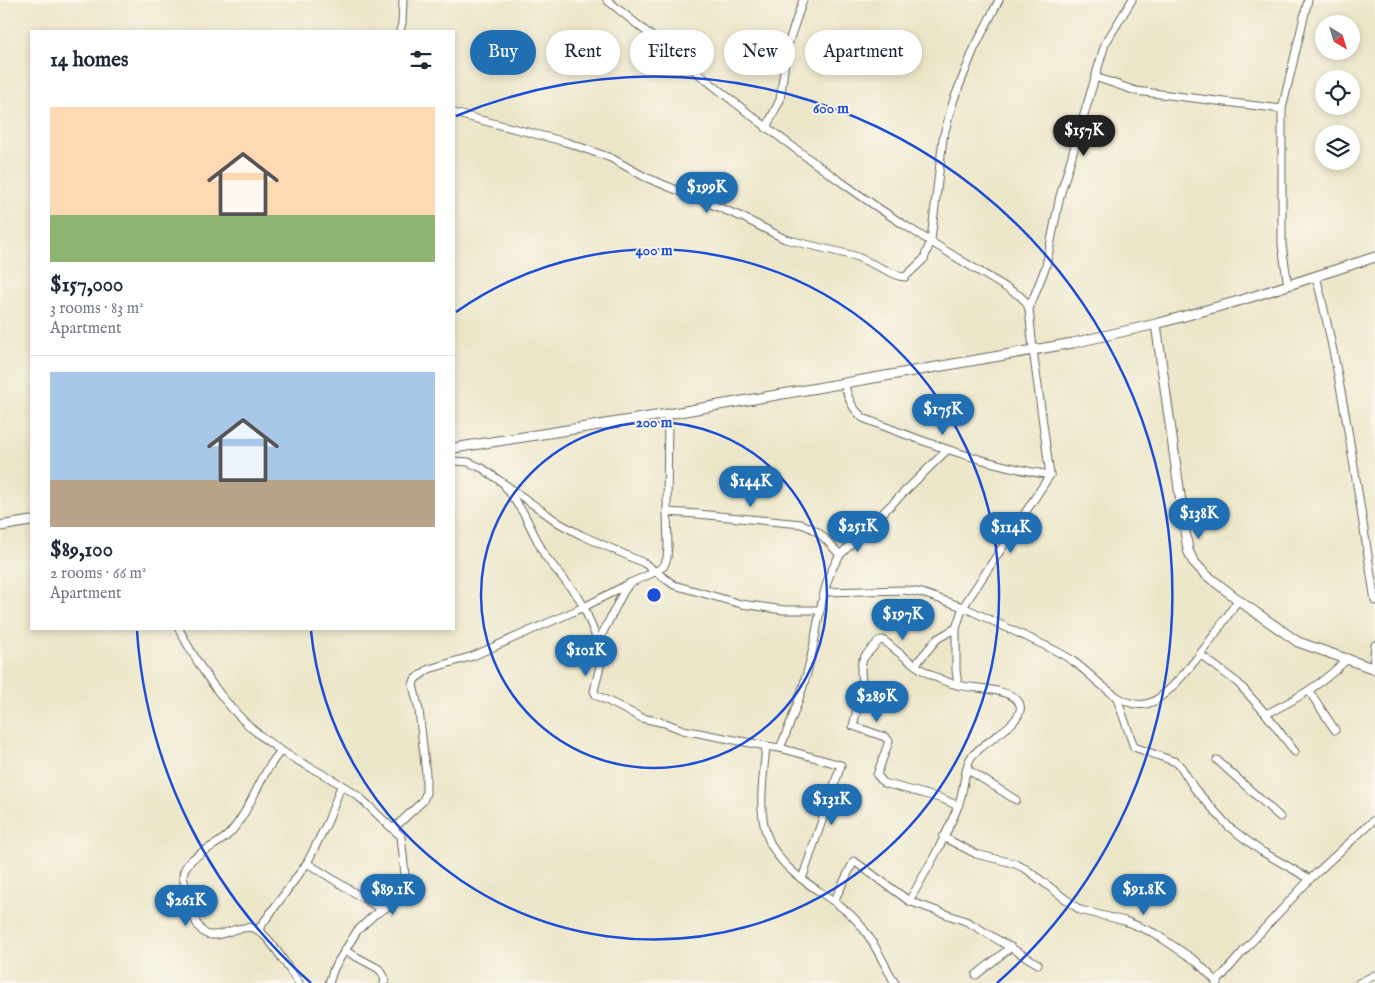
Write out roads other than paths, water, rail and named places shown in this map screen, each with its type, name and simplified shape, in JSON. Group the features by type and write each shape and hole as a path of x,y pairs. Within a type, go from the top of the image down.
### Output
{"main road":[{"path":"455,448 668,414 1080,341 1156,324 1288,286 1375,257"},
{"path":"1156,324 1188,550 1193,561 1205,574 1238,600 1298,642 1374,668"},
{"path":"0,526 30,520"}],"street":[{"path":"400,30 403,0"},
{"path":"607,0 766,128 847,187 905,226 931,240 1020,296 1026,302 1029,309 1050,475 963,607 956,628 958,685"},
{"path":"766,128 780,100 784,53 803,0"},
{"path":"455,114 566,142 611,158 645,177 742,217 785,239 856,256 898,276 905,277 924,259 931,240 945,130 964,72 999,0"},
{"path":"1029,309 1046,266 1060,196 1105,44 1132,0"},
{"path":"1288,286 1282,245 1282,109 1308,0"},
{"path":"1095,77 1136,90 1282,109"},
{"path":"1316,276 1328,325 1344,410 1375,601"},
{"path":"844,382 849,401 863,418 947,450 991,463 1050,475"},
{"path":"393,829 423,801 426,793 426,774 419,710 413,685 415,679 429,668 473,656 584,607 664,566 667,558 668,414"},
{"path":"780,748 797,705 810,664 829,574 840,554 947,450"},
{"path":"455,460 468,462 482,468 504,486 521,495 559,523 580,535 644,563 674,585 741,604 784,610 820,610"},
{"path":"504,486 524,514 545,556 570,585 584,607 598,642 600,666 594,691 596,695 642,718 666,723 684,730 780,748 841,765 802,879"},
{"path":"667,512 800,524 813,528 840,554"},
{"path":"598,642 630,583"},
{"path":"825,592 905,590 922,593 963,607 1073,660 1116,696 1134,704 1153,702 1168,690 1201,655 1238,600"},
{"path":"915,666 937,639 956,628"},
{"path":"180,630 220,696 246,724 281,751 358,797 401,836 405,891 401,899 374,915 357,931 334,968 329,983"},
{"path":"909,901 958,806 967,769 973,754 1015,720 1020,714 1020,707 1014,696 1006,693 942,681 915,666 883,640 875,643 862,662 862,688 853,726 885,737 889,741 877,775 884,783 943,799 958,806"},
{"path":"1374,668 1375,645"},
{"path":"1201,655 1238,683 1266,714 1295,752"},
{"path":"1266,714 1309,691 1328,678 1348,658"},
{"path":"1309,691 1336,730"},
{"path":"1116,696 1134,748 1176,762 1194,788 1229,827 1261,851 1310,879"},
{"path":"766,746 762,820 771,846 786,866 834,901 861,926 895,983"},
{"path":"281,751 272,761 242,818 228,835 189,860 183,870 183,877 194,918 206,934 213,936 245,927 258,930 279,953 299,983"},
{"path":"1217,760 1280,817"},
{"path":"967,769 1016,800"},
{"path":"258,930 307,863 328,821 341,786"},
{"path":"943,837 976,854 1013,863 1026,869 1080,910 1125,921 1154,933 1196,961 1217,983 1247,947 1310,879 1374,823"},
{"path":"834,901 854,861 909,901 958,917 1038,964"},
{"path":"307,863 382,910"},
{"path":"976,975 1011,947"},
{"path":"344,950 379,969 384,974 384,983"},
{"path":"1359,983 1375,975"}]}
